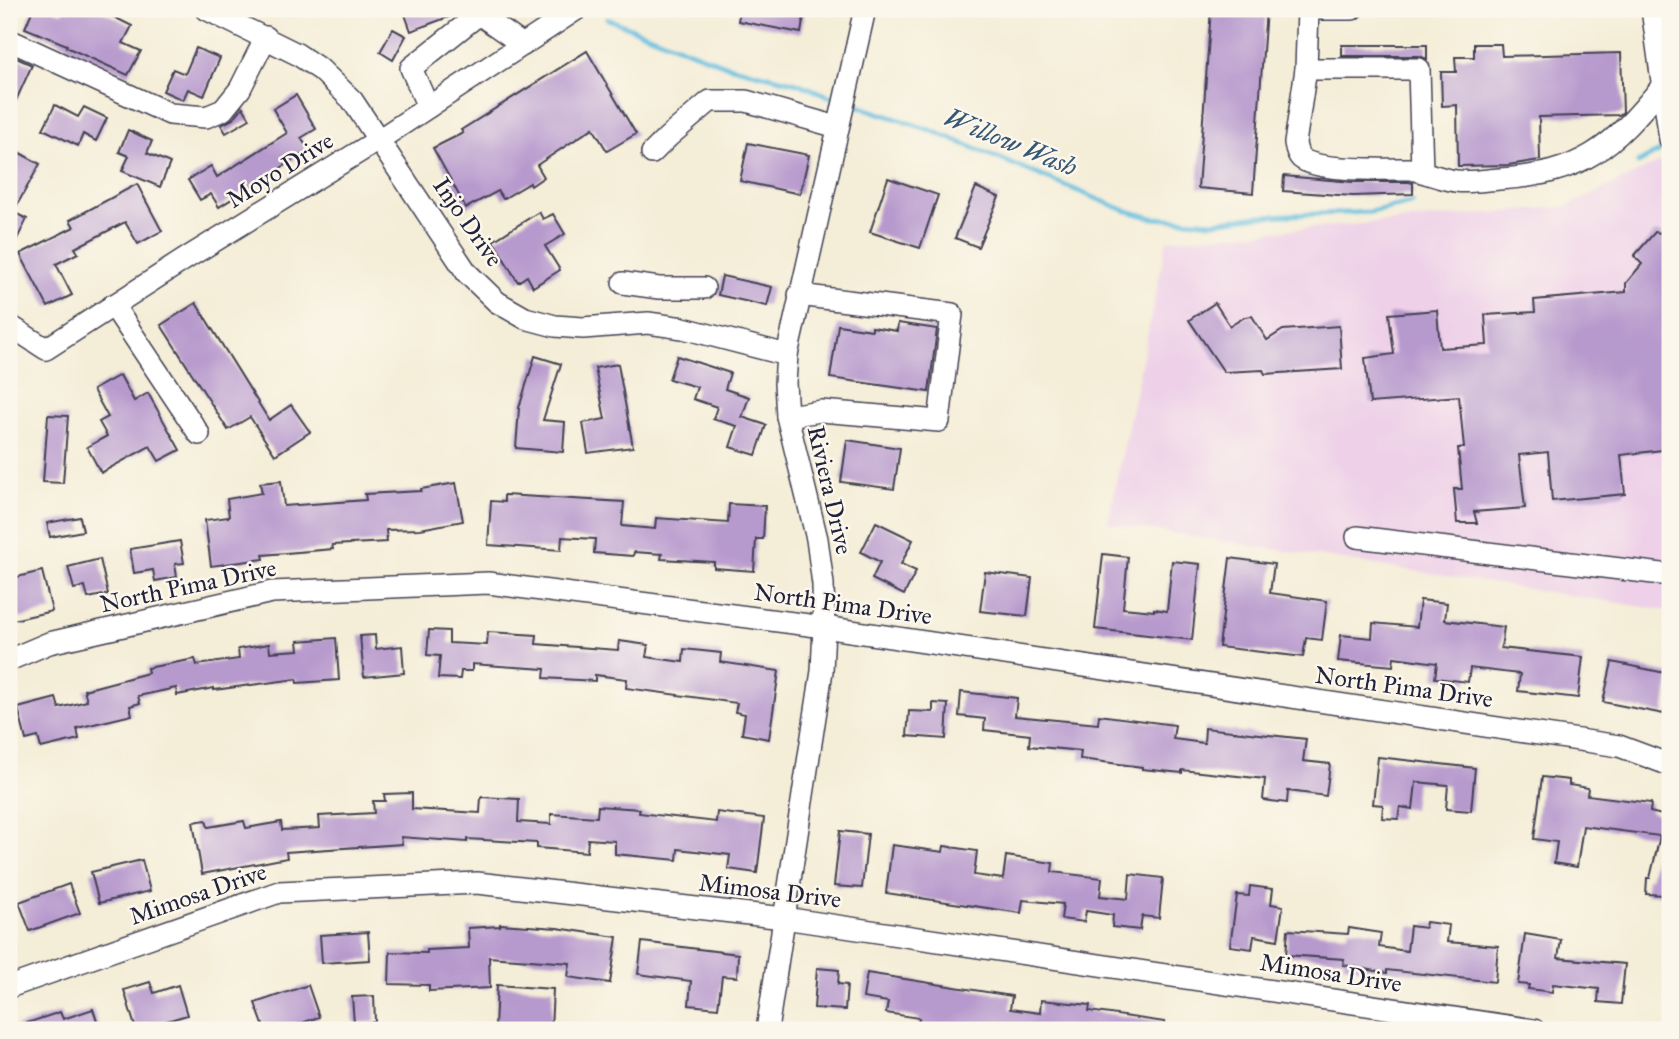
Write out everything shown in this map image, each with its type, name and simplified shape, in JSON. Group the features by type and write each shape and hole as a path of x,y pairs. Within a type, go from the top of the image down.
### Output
{"street":[{"name":"Injo Drive","path":"207,9 297,54 321,70 352,100 467,273 497,302 525,318 555,326 583,328 648,323 683,328 787,355"},
{"name":"Moyo Drive","path":"9,325 46,349 380,139 578,9"},
{"name":"Riviera Drive","path":"767,1030 822,671 824,627 823,584 817,539 787,416 787,355 865,9"},
{"path":"1352,9 1308,9 1306,69 1295,144 1303,160 1329,167 1422,171 1436,178 1459,181 1550,173 1588,158 1616,139 1663,85"},
{"path":"1652,9 1670,139"},
{"path":"428,107 411,68 479,14 523,45"},
{"path":"9,40 170,114 206,117 223,110 240,89 266,37"},
{"path":"1306,69 1419,69 1422,171"},
{"path":"652,153 710,101 746,101 838,127"},
{"path":"623,284 659,288 704,288"},
{"path":"787,416 821,411 939,421 953,314 799,295"},
{"path":"113,305 199,435"},
{"path":"1357,537 1670,575"},
{"name":"North Pima Drive","path":"9,660 48,643 272,592 488,583 824,627 1619,746 1670,765"},
{"name":"Mimosa Drive","path":"9,987 279,892 477,883 784,918 1534,1030"}],"shaded area":[{"path":"1670,157 1670,611 1108,523 1167,240 1566,207"}],"building":[{"path":"33,9 51,9 62,13 64,9 98,9 132,26 123,43 141,51 128,75 25,28"},
{"path":"403,9 465,9 411,31"},
{"path":"740,9 805,9 801,33 738,21"},
{"path":"1211,9 1266,9 1253,193 1198,188"},
{"path":"393,29 406,36 393,60 380,52"},
{"path":"1474,44 1501,44 1502,56 1621,53 1623,112 1619,115 1539,117 1540,160 1508,165 1458,166 1457,105 1442,106 1441,72 1456,72 1455,57 1474,57"},
{"path":"1342,45 1427,45 1427,59 1419,56 1342,56"},
{"path":"196,48 220,58 204,96 188,89 183,100 163,91 173,69 185,74"},
{"path":"587,51 636,134 607,151 593,128 537,165 544,177 531,186 530,183 503,199 498,191 466,208 433,148 463,133 461,130"},
{"path":"12,56 32,65 9,116 9,66"},
{"path":"296,95 316,129 301,138 309,150 219,207 211,194 200,200 188,180 211,166 217,177 287,133 273,109"},
{"path":"55,105 78,117 84,107 107,118 96,141 83,134 78,146 43,129"},
{"path":"243,107 250,119 226,133 221,125 233,119"},
{"path":"128,130 152,141 147,153 170,163 160,187 122,171 129,156 119,152"},
{"path":"748,143 809,155 800,194 740,181"},
{"path":"9,147 40,164 13,212 27,219 9,255"},
{"path":"1284,176 1353,182 1409,182 1413,183 1413,194 1353,196 1283,191"},
{"path":"888,178 938,195 920,248 870,232"},
{"path":"137,184 162,231 138,244 125,222 75,248 78,253 56,264 72,295 48,307 20,254 74,227 70,220"},
{"path":"976,187 999,197 978,247 955,238"},
{"path":"539,212 543,219 553,214 565,234 545,246 560,270 533,287 527,276 518,282 493,241"},
{"path":"1655,232 1661,233 1670,241 1670,449 1621,455 1625,494 1552,501 1548,452 1519,455 1525,508 1474,512 1477,523 1457,523 1454,489 1462,489 1458,448 1464,448 1459,396 1370,403 1365,358 1394,354 1389,314 1437,310 1440,348 1487,345 1485,315 1535,312 1534,300 1626,292 1626,283 1642,264 1634,256"},
{"path":"722,276 772,287 767,306 718,295"},
{"path":"196,303 269,420 291,405 310,432 275,455 250,417 228,430 161,325"},
{"path":"1215,303 1230,326 1252,316 1267,340 1283,330 1339,326 1342,369 1265,374 1263,370 1224,372 1189,320"},
{"path":"898,323 937,329 929,392 830,378 838,325 897,331"},
{"path":"535,356 561,364 543,420 565,422 563,452 516,448 519,408"},
{"path":"677,356 730,373 725,389 749,397 742,417 766,425 756,455 730,447 737,426 713,419 717,407 693,399 697,387 669,379"},
{"path":"618,364 633,447 588,453 583,423 605,419 595,368"},
{"path":"120,375 134,401 148,393 180,450 159,461 150,446 101,473 87,447 107,436 99,422 108,417 93,390"},
{"path":"48,415 68,416 63,483 43,482"},
{"path":"847,440 900,448 894,489 841,482"},
{"path":"281,481 284,506 366,500 365,494 421,491 456,483 463,521 420,529 386,530 387,542 332,545 333,549 263,555 264,559 211,566 205,520 229,517 227,499 262,493 260,483"},
{"path":"504,495 624,502 622,526 655,529 656,518 728,523 729,504 765,506 763,539 756,539 754,571 714,568 714,562 661,559 662,554 634,552 633,556 594,553 595,539 562,537 561,550 488,545 491,501 504,502"},
{"path":"80,517 83,531 50,537 47,523"},
{"path":"876,522 913,540 901,564 916,571 904,595 872,579 880,562 861,552"},
{"path":"180,541 184,563 175,564 177,577 155,581 153,570 134,573 130,549"},
{"path":"1103,554 1128,557 1123,608 1167,611 1172,561 1200,564 1192,640 1095,629"},
{"path":"1230,558 1274,564 1270,593 1327,601 1322,640 1306,638 1303,657 1219,647"},
{"path":"100,559 108,594 88,598 85,586 74,589 68,567"},
{"path":"42,571 52,611 9,621 9,599 12,598 9,579"},
{"path":"985,572 1032,578 1027,616 980,611"},
{"path":"1420,600 1447,603 1445,620 1504,627 1501,648 1583,657 1578,698 1518,691 1520,674 1470,668 1468,682 1435,678 1437,663 1394,657 1393,666 1338,661 1341,635 1372,638 1373,623 1417,627"},
{"path":"429,630 449,631 449,643 487,645 488,632 537,635 536,644 618,650 619,641 648,645 646,657 683,662 684,649 721,653 720,662 779,671 769,739 742,734 745,714 735,712 737,703 626,688 627,679 595,675 595,681 544,678 545,669 472,664 472,671 461,671 460,679 438,678 440,656 427,655"},
{"path":"375,635 376,649 402,646 404,673 364,677 360,636"},
{"path":"336,638 339,680 297,683 296,679 177,695 176,688 138,696 140,703 130,706 132,715 77,728 79,739 41,748 38,737 26,740 18,708 56,698 59,708 87,701 84,690 148,673 147,668 195,659 197,665 239,659 238,649 269,644 270,652 299,650 298,641"},
{"path":"1612,662 1670,674 1664,714 1603,702"},
{"path":"961,692 1017,698 1015,716 1098,724 1099,715 1175,725 1173,739 1204,743 1205,728 1306,739 1303,761 1330,764 1326,796 1288,791 1287,803 1263,800 1265,779 1182,770 1182,773 1142,769 1080,759 1081,751 1029,746 1030,735 984,730 985,719 959,716"},
{"path":"933,703 948,704 946,739 907,736 909,711 933,712"},
{"path":"1378,757 1475,768 1471,811 1446,809 1448,785 1416,782 1413,809 1400,807 1398,819 1382,818 1383,805 1373,804"},
{"path":"1542,777 1569,780 1569,785 1588,788 1587,795 1651,803 1650,812 1670,817 1670,863 1668,862 1665,895 1646,894 1647,878 1650,878 1660,836 1583,826 1577,867 1554,863 1557,842 1534,839"},
{"path":"412,793 412,809 480,813 481,797 519,799 518,822 551,824 551,814 597,817 598,806 640,809 639,813 716,822 717,812 764,818 757,873 728,869 730,855 678,849 677,860 615,854 615,841 588,839 587,852 537,848 537,843 401,837 402,844 286,852 287,858 202,874 193,822 206,820 208,827 244,821 246,828 281,822 282,830 320,828 319,816 374,813 373,801 385,801 384,794"},
{"path":"840,831 868,834 862,888 834,886"},
{"path":"892,845 943,852 944,846 977,851 974,875 1003,879 1006,856 1053,863 1052,872 1102,878 1100,896 1128,899 1130,874 1163,878 1159,918 1142,916 1140,930 1112,927 1113,915 1086,911 1084,922 1061,919 1063,904 1023,900 1021,913 886,893"},
{"path":"142,860 150,891 99,903 91,872"},
{"path":"69,884 80,913 30,931 19,902"},
{"path":"1250,886 1273,889 1271,904 1283,906 1278,940 1254,936 1252,949 1230,946 1237,895 1249,896"},
{"path":"1426,922 1449,925 1447,942 1498,946 1495,982 1387,970 1387,973 1343,965 1344,959 1286,955 1288,930 1348,934 1349,928 1381,933 1379,947 1407,951 1410,926 1425,928"},
{"path":"500,924 557,928 617,937 610,983 568,977 570,963 489,957 490,988 429,991 429,985 389,984 390,952 427,953 427,950 469,948 468,928"},
{"path":"368,932 370,960 322,963 320,935"},
{"path":"1525,934 1561,940 1558,958 1625,964 1621,1004 1598,1002 1599,989 1553,984 1552,992 1528,989 1529,985 1518,984"},
{"path":"642,942 738,954 737,977 722,976 718,1008 689,1005 691,981 638,974"},
{"path":"817,968 839,970 838,984 847,985 845,1010 814,1008"},
{"path":"867,973 1012,996 1010,1009 1040,1013 1041,1000 1090,1005 1089,1011 1165,1022 1164,1030 972,1030 918,1025 919,1018 886,1013 888,1002 863,998"},
{"path":"150,982 154,993 178,985 187,1015 136,1030 124,990"},
{"path":"308,985 319,1017 282,1030 265,1030 255,1003"},
{"path":"497,985 553,989 551,1030 495,1028"},
{"path":"374,996 375,1022 354,1023 352,997"},
{"path":"93,1009 100,1030 12,1028 60,1012 63,1019"}],"waterway":[{"name":"Willow Wash","path":"608,19 728,66 797,83 839,100"},
{"name":"Willow Wash","path":"849,103 930,130 1124,210 1153,218 1213,222 1260,216 1370,212 1412,203"},
{"name":"Willow Wash","path":"1638,163 1669,146"}]}
